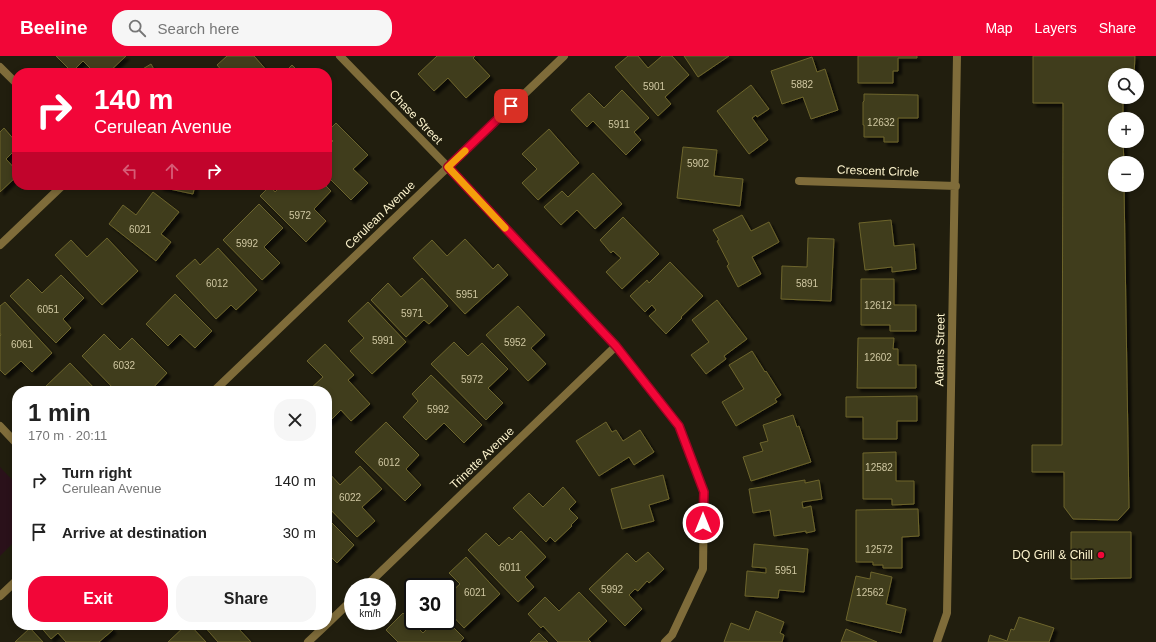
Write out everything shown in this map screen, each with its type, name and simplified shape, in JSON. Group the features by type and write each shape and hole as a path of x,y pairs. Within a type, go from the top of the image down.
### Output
{"street":[{"name":"Chase Street","path":"340,56 448,167 616,346 679,426 704,492 703,569 672,635 665,642"},
{"name":"Cerulean Avenue","path":"219,386 564,56"},
{"name":"Adams Street","path":"937,642 947,613 958,56"},
{"path":"0,67 12,79"},
{"name":"Crescent Circle","path":"799,181 956,186"},
{"path":"0,245 58,190"},
{"name":"Trinette Avenue","path":"374,578 616,346"},
{"path":"0,426 12,439"},
{"path":"0,596 12,585"},
{"path":"332,618 344,607"},
{"path":"308,642 320,630"}],"shaded area":[{"path":"0,467 12,480 12,544 0,556"}],"building":[{"path":"56,56 126,56 113,68 90,68 83,61 76,68 68,68"},
{"path":"227,56 254,56 265,68 220,68 217,65"},
{"path":"437,56 475,56 473,58 490,76 466,98 448,78 434,91 418,74"},
{"path":"628,56 638,56 648,68 662,56 672,56 689,75 665,97 671,104 658,116 615,67"},
{"path":"684,56 729,56 698,77"},
{"path":"858,56 917,56 917,58 898,58 898,71 893,71 893,83 858,83"},
{"path":"1033,56 1135,56 1134,68 1108,68 1108,104 1123,104 1123,112 1108,112 1108,148 1123,148 1124,156 1108,156 1108,192 1124,192 1129,508 1118,520 1073,519 1064,507 1064,472 1032,472 1032,445 1062,445 1063,103 1033,103"},
{"path":"812,57 817,72 825,69 838,110 811,119 803,97 782,104 771,71"},
{"path":"151,64 153,68 144,68"},
{"path":"751,85 769,109 757,117 756,115 752,118 768,140 749,154 717,111"},
{"path":"622,90 649,118 634,132 641,140 626,155 593,121 587,127 571,110 589,93 604,108"},
{"path":"864,94 918,95 918,118 898,118 898,142 884,142 884,137 864,137"},
{"path":"336,123 368,155 353,169 368,183 351,200 332,181 332,127"},
{"path":"4,128 12,137 12,153 6,159 12,166 12,181 0,192 0,132"},
{"path":"549,129 579,163 538,200 522,183 537,169 522,154"},
{"path":"683,147 717,150 714,176 743,179 740,206 677,198"},
{"path":"593,173 622,204 595,229 577,210 561,225 544,207 562,191 568,197"},
{"path":"174,190 194,190 193,194"},
{"path":"266,190 273,190 275,192 277,190 331,191 314,209 326,221 306,242 260,196"},
{"path":"153,192 179,212 161,234 171,242 156,261 109,224 123,205 136,215"},
{"path":"259,204 283,228 264,247 280,263 262,280 223,240"},
{"path":"742,215 751,231 769,222 779,242 752,257 761,274 738,287 727,266 729,264 713,230"},
{"path":"623,217 659,254 622,289 606,272 621,258 613,251 611,253 600,240"},
{"path":"891,220 894,246 914,244 916,269 892,272 892,267 865,270 859,223"},
{"path":"107,238 138,271 102,305 55,255 71,240 87,257"},
{"path":"808,238 834,239 831,301 781,299 782,266 807,267"},
{"path":"465,239 493,269 498,264 508,275 465,314 413,258 432,240 447,256"},
{"path":"218,248 257,290 236,310 231,305 216,319 176,276 195,259 200,265"},
{"path":"670,262 703,296 666,334 649,316 656,310 652,305 645,312 630,296 647,280 649,283"},
{"path":"61,275 84,298 63,319 71,328 56,343 10,296 28,279 42,293"},
{"path":"422,278 448,306 429,324 424,320 406,337 371,300 388,283 401,297"},
{"path":"861,279 894,279 894,305 916,305 916,331 890,331 890,325 861,325"},
{"path":"175,294 212,331 195,348 180,334 168,346 146,324"},
{"path":"717,300 747,339 724,356 726,359 706,374 691,355 709,342 692,320"},
{"path":"5,302 52,353 32,372 21,361 5,375 0,370 0,306"},
{"path":"368,302 406,342 372,374 350,351 364,338 348,321"},
{"path":"518,306 545,335 531,348 546,364 528,381 486,335"},
{"path":"104,334 120,350 132,338 167,373 155,386 111,386 82,356"},
{"path":"858,338 894,338 893,349 898,349 898,365 916,365 916,388 857,388"},
{"path":"454,342 468,356 482,343 508,369 488,388 503,403 486,420 431,364"},
{"path":"325,344 354,375 348,380 370,404 351,421 341,410 332,419 332,386 313,386 323,377 307,361"},
{"path":"752,351 781,395 775,399 777,402 736,426 722,402 744,389 729,365"},
{"path":"70,363 92,386 46,386"},
{"path":"431,375 482,425 464,443 444,423 426,440 403,417 418,401 412,394"},
{"path":"917,396 917,421 897,421 897,439 863,439 863,417 846,417 846,397"},
{"path":"793,415 797,427 799,426 811,462 751,481 743,457 763,451 760,443 768,441 763,425"},
{"path":"386,422 419,455 406,469 421,485 405,501 355,452"},
{"path":"606,422 612,432 616,430 623,441 640,430 654,452 634,465 629,457 599,476 576,441"},
{"path":"896,452 896,481 914,481 914,504 892,505 892,499 863,499 863,453"},
{"path":"360,466 382,489 362,507 375,521 357,537 332,511 332,476 340,485"},
{"path":"663,475 669,499 649,505 654,521 622,529 611,489"},
{"path":"805,480 805,483 819,480 822,499 802,502 803,508 811,506 815,531 774,536 770,510 753,513 749,489"},
{"path":"563,487 576,502 569,509 578,518 571,525 572,526 555,542 550,537 546,542 513,508 529,493 543,507"},
{"path":"918,509 919,536 902,537 902,568 883,568 883,565 873,565 873,562 856,562 856,510"},
{"path":"332,523 354,545 337,563 332,558"},
{"path":"521,531 546,557 525,577 534,587 518,602 468,550 486,533 499,546 509,537 512,540"},
{"name":"DQ Grill & Chill","path":"1071,532 1131,532 1131,578 1071,579"},
{"path":"754,544 808,549 804,592 779,590 778,598 745,596 747,571 766,573 766,568 752,567"},
{"path":"648,552 664,569 649,583 647,581 638,591 635,589 629,595 642,609 625,626 589,589 627,553 636,562"},
{"path":"466,557 500,594 464,628 456,620 456,588 460,584 456,578 449,573"},
{"path":"871,572 892,577 886,604 906,609 901,633 846,620 856,576 870,579"},
{"path":"579,592 607,621 588,639 591,642 558,642 543,626 541,628 528,614 545,597 559,611"},
{"path":"756,611 784,622 780,633 784,635 782,642 724,642 731,623 749,630"},
{"path":"403,613 404,630 420,630 423,633 426,630 456,630 464,638 460,642 398,642 386,630 396,630 396,620"},
{"path":"1019,617 1054,628 1049,642 988,642 990,635 1007,641 1011,629 1014,630"},
{"path":"846,629 877,642 841,642"},
{"path":"28,630 32,630 43,642 15,642"},
{"path":"43,630 113,630 99,642 66,642 58,633 51,639"},
{"path":"181,630 195,630 206,642 168,642"},
{"path":"207,630 240,630 251,642 218,642"},
{"path":"539,633 548,642 530,642"}],"slow traffic":[{"path":"465,151 448,167 505,228"}],"place":[{"name":"DQ Grill & Chill","path":"1101,555"}],"route":[{"path":"511,106 448,167 616,346 679,426 704,492 703,523"}]}
